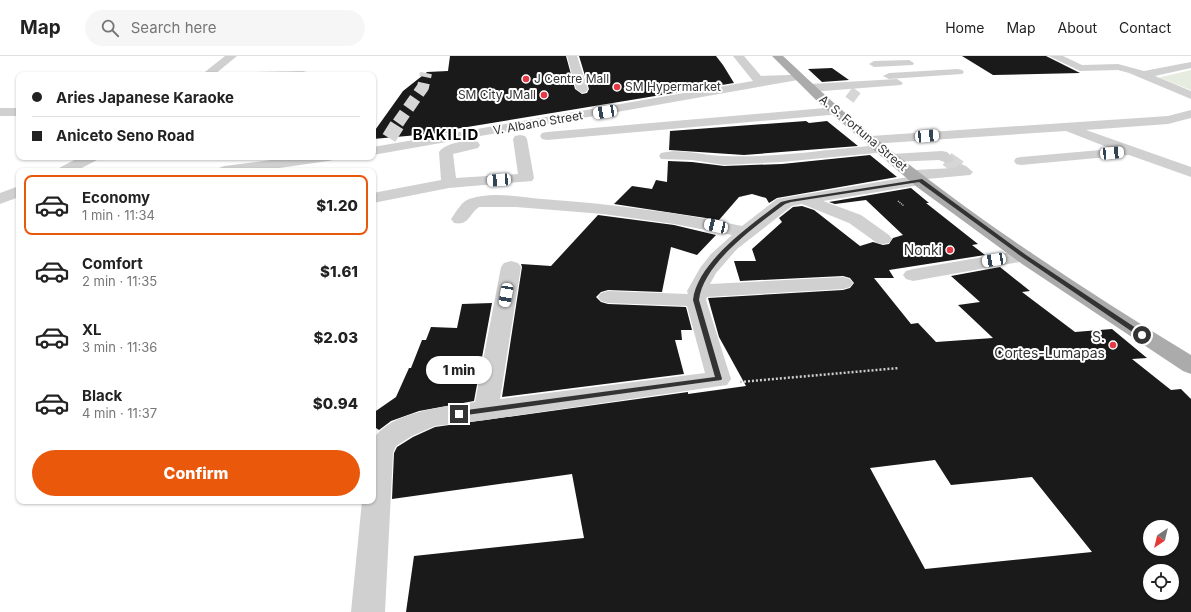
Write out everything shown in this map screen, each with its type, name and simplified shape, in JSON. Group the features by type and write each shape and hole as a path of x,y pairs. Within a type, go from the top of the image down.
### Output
{"main road":[{"name":"A. S. Fortuna Street","path":"777,56 811,89 839,102 881,149 917,178 1024,256 1191,366"}],"street":[{"path":"211,72 232,56"},
{"path":"572,56 582,90"},
{"path":"738,56 758,80 780,79"},
{"path":"1054,56 1080,68 1118,67 1132,70 1191,95"},
{"path":"811,89 897,83 874,64 921,63"},
{"path":"1142,75 1191,65"},
{"path":"768,68 780,79"},
{"path":"889,76 958,72"},
{"name":"V. Albano Street","path":"381,146 469,139 797,76"},
{"path":"449,183 446,152 469,139 508,141 839,102 839,90 811,89"},
{"path":"0,112 16,112"},
{"path":"666,156 692,156 724,161 782,158 881,149 1064,127 1168,120 1191,114"},
{"path":"1064,127 1191,172"},
{"path":"376,197 449,183 526,178 508,141"},
{"path":"881,149 942,155 947,159"},
{"path":"1021,161 1130,151"},
{"path":"70,168 86,160"},
{"path":"246,168 306,160"},
{"path":"368,612 380,453 386,440 403,429 431,417 719,379 697,296 704,274 744,232 783,203 803,198 917,178 965,172 961,169"},
{"path":"6,198 16,193"},
{"path":"803,198 855,219 883,239"},
{"path":"460,219 471,204 476,202 530,203 589,207 689,220 744,232"},
{"path":"913,275 1024,256"},
{"path":"486,410 511,267"},
{"path":"608,297 697,296 843,283"}],"path":[{"path":"719,379 742,383 899,368"}],"shaded area":[{"path":"1191,70 1191,90 1160,78 1161,77"}],"building":[{"name":"SM City JMall","path":"450,56 566,56 575,89 582,94 587,93 589,89 579,56 716,56 734,83 455,129 452,132 376,139 376,129 403,91 427,72 448,71"},
{"path":"962,56 1046,56 1080,73 993,75"},
{"path":"832,68 849,80 822,82 808,69"},
{"path":"806,121 809,123 827,121 858,146 744,155 669,150 670,131"},
{"path":"870,155 897,177 777,198 769,203 766,198 752,194 739,197 719,220 614,204 632,186 652,189 656,180 667,182 668,161 724,166 782,164"},
{"path":"911,188 929,203 926,203 978,244 972,245 985,255 889,270 894,278 874,278 911,324 918,323 936,342 993,338 958,305 980,302 951,276 1000,267 1030,291 1022,292 1075,332 1112,329 1147,358 1132,359 1171,390 1181,389 1191,399 1191,612 406,612 414,556 584,538 572,474 392,499 394,453 397,447 413,437 435,427 688,392 688,394 746,386 719,337 708,298 843,290 850,288 854,283 850,278 843,276 740,281 734,261 756,261 752,249 782,222 779,218 793,207 802,206 814,210 860,246 873,242 883,245 889,244 893,238 903,235 866,200 835,204 829,202","holes":["935,460 951,485 1032,477 1092,552 925,569 870,468"]},
{"path":"598,215 674,225 716,235 697,255 671,247 662,292 608,290 601,292 596,297 601,302 608,304 686,307 692,330 681,330 682,340 675,340 684,374 502,397 522,267 521,264 551,266"},
{"path":"492,303 474,401 419,411 391,421 379,430 376,428 376,411 396,397 409,368 411,368 422,340 426,340 431,327 457,328 462,304"}],"tunnel":[{"path":"398,123 423,87 426,73"},
{"path":"849,92 857,98"},
{"path":"389,138 399,122"},
{"path":"947,159 961,169"}],"place":[{"name":"J Centre Mall","path":"526,79"},
{"name":"SM Hypermarket","path":"617,87"},
{"name":"SM City JMall","path":"544,95"},
{"name":"Nonki","path":"950,250"},
{"name":"S. Cortes-Lumapas","path":"1113,345"}],"district":[{"name":"BAKILID","path":"446,135"}],"route":[{"path":"459,414 719,379 696,300 697,291 704,274 744,232 783,203 815,196 920,180 1024,256 1142,335"}]}
